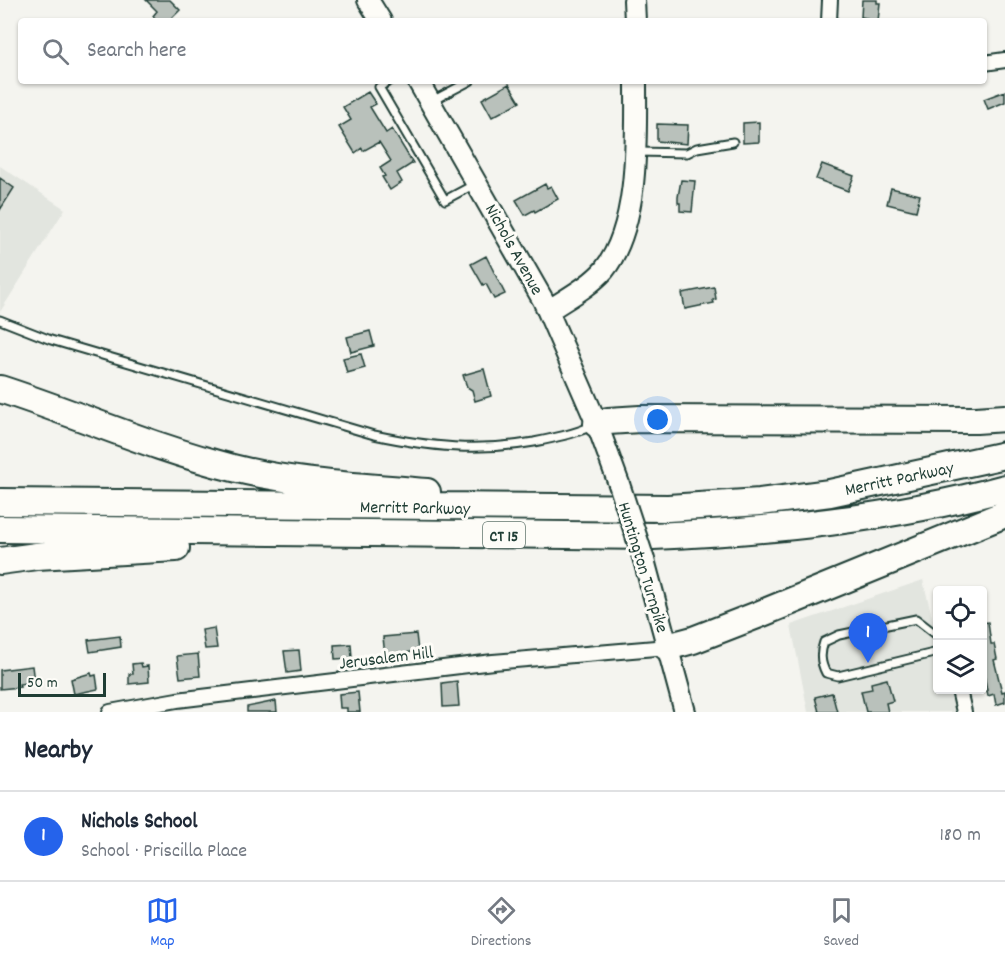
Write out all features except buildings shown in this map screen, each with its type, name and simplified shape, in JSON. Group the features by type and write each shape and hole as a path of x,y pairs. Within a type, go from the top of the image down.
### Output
{"highway":[{"path":"0,389 165,448 235,469 318,483 506,497 555,509"},
{"path":"597,424 640,419 976,420 1005,418"},
{"name":"Merritt Parkway","path":"0,501 555,509 668,508 760,502 830,493 1005,455"},
{"name":"Merritt Parkway","path":"0,529 653,536 728,533 867,515 1005,488"},
{"path":"667,647 716,631 1005,514"},
{"path":"0,561 134,550 238,545 405,542 496,535"}],"main road":[{"path":"368,0 379,18"},
{"path":"634,0 635,18"},
{"name":"Nichols Avenue","path":"420,84 521,257 548,311 597,424"},
{"path":"548,311 588,285 603,271 616,253 624,230 631,191 635,152 636,84"},
{"name":"Huntington Turnpike","path":"597,424 644,560 685,712"}],"street":[{"path":"830,0 830,18"},
{"path":"987,63 1005,60"},
{"name":"Jerusalem Hill","path":"110,712 188,699 493,662 667,647"},
{"path":"960,694 964,712"}],"lane":[{"path":"385,84 380,87 445,200 478,182"},
{"path":"430,103 465,84"},
{"path":"635,152 687,153 697,148 734,142"},
{"path":"0,320 63,343 375,435 418,444 451,448 508,446 576,432 597,424"},
{"path":"933,632 916,619 839,635 824,642 821,664 826,673 838,676 933,653"}],"shaded area":[{"path":"0,166 65,209 0,312"},
{"path":"923,580 933,621 933,694 952,694 957,712 808,712 791,625"}],"place":[{"name":"Nichols School","path":"868,663"}]}
